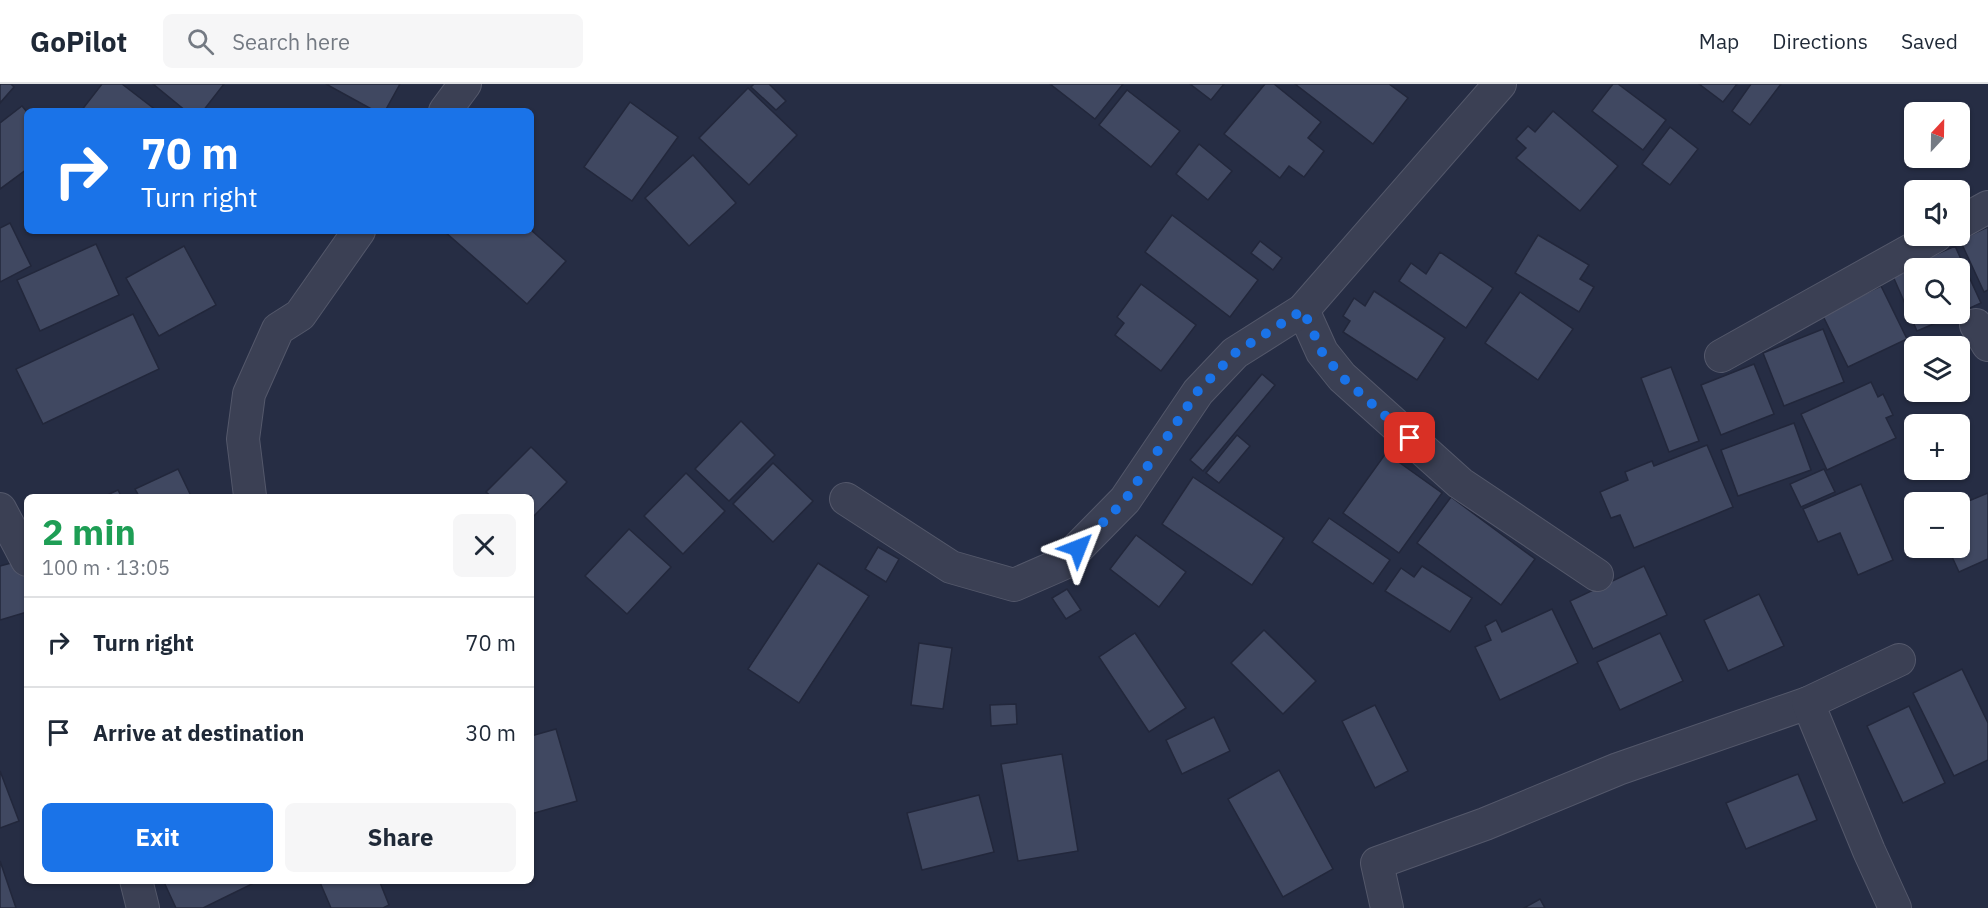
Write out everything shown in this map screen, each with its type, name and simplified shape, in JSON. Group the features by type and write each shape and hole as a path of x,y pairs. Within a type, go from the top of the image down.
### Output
{"street":[{"path":"447,108 465,84"},
{"path":"846,499 951,567 1014,585 1062,564 1125,500 1197,392 1235,353 1303,310 1500,84"},
{"path":"1970,217 1988,207"},
{"path":"250,494 243,439 249,394 278,329 300,315 357,234"},
{"path":"1721,356 1918,246"},
{"path":"1303,310 1322,352 1342,377 1367,400 1460,483 1598,575"},
{"path":"0,509 24,554"},
{"path":"1387,908 1377,863 1485,824 1618,769 1808,703 1899,660"},
{"path":"1808,703 1895,908"},
{"path":"137,884 143,908"}],"building":[{"path":"0,84 11,84 14,87 0,103"},
{"path":"102,84 122,84 153,108 83,108"},
{"path":"153,84 224,84 205,108 182,108"},
{"path":"326,84 400,84 387,108 370,108"},
{"path":"754,84 769,84 786,101 776,110 751,87"},
{"path":"1050,84 1123,84 1095,119"},
{"path":"1190,84 1224,84 1211,100"},
{"path":"1265,84 1274,84 1321,122 1308,138 1324,151 1304,177 1289,166 1280,178 1224,134"},
{"path":"1295,84 1389,84 1408,98 1373,144"},
{"path":"1613,84 1618,84 1666,120 1643,150 1592,111"},
{"path":"1699,84 1737,84 1723,102"},
{"path":"1751,84 1781,84 1750,125 1732,111"},
{"path":"748,88 797,135 749,185 699,138"},
{"path":"1127,90 1180,131 1151,167 1099,125"},
{"path":"630,102 678,137 632,201 584,167"},
{"path":"22,106 24,108 24,171 0,189 0,123"},
{"path":"1553,111 1618,166 1580,211 1516,158 1526,148 1516,139 1528,126 1535,132"},
{"path":"1670,127 1698,149 1670,185 1642,164"},
{"path":"1199,144 1232,171 1208,200 1176,174"},
{"path":"693,155 736,203 689,246 645,198"},
{"path":"1172,215 1258,280 1230,317 1145,252"},
{"path":"10,223 31,266 0,282 0,228"},
{"path":"1988,227 1988,290 1984,292 1963,246 1970,246 1970,235"},
{"path":"534,233 566,261 527,304 447,234"},
{"path":"1538,235 1589,265 1580,279 1594,287 1579,312 1515,273"},
{"path":"1260,241 1282,258 1273,270 1251,253"},
{"path":"96,244 119,295 40,331 17,280"},
{"path":"184,246 216,305 159,336 126,278"},
{"path":"1955,246 1960,258 1928,258"},
{"path":"1440,252 1493,288 1466,328 1399,281 1411,263 1426,274"},
{"path":"1904,269 1904,301 1892,274"},
{"path":"1970,279 1981,303 1970,308"},
{"path":"1141,284 1196,325 1161,371 1115,335 1124,323 1117,317"},
{"path":"1881,286 1906,336 1904,340 1848,367 1822,314"},
{"path":"1374,291 1445,338 1417,380 1343,332 1350,321 1343,316 1354,298 1365,306"},
{"path":"1520,292 1573,329 1538,380 1485,343"},
{"path":"133,314 159,369 43,424 16,369"},
{"path":"1914,324 1933,324 1917,331"},
{"path":"1823,329 1844,382 1784,406 1763,353"},
{"path":"1754,364 1774,414 1721,435 1701,385"},
{"path":"1671,367 1699,441 1669,452 1641,378"},
{"path":"1262,374 1275,385 1203,471 1190,460"},
{"path":"1871,382 1878,397 1883,394 1893,415 1886,418 1896,438 1827,470 1801,414"},
{"path":"741,421 775,455 729,501 695,469"},
{"path":"1794,423 1811,470 1738,496 1721,450"},
{"path":"1237,435 1250,446 1219,483 1206,473"},
{"path":"1707,445 1733,507 1634,548 1620,515 1611,518 1600,492 1628,480 1625,472 1652,461 1654,466"},
{"path":"531,447 567,482 534,516 534,494 488,494 486,492"},
{"path":"1386,453 1442,493 1399,553 1343,513"},
{"path":"773,463 813,501 773,542 733,504"},
{"path":"178,469 190,494 138,494 135,489"},
{"path":"1824,469 1835,492 1801,507 1790,484"},
{"path":"686,473 725,511 683,554 644,516"},
{"path":"1193,477 1284,538 1252,585 1162,524"},
{"path":"1861,484 1893,560 1858,575 1840,533 1818,542 1803,509"},
{"path":"1988,493 1988,559 1959,572 1953,558 1970,558 1970,500"},
{"path":"1451,497 1535,559 1501,605 1417,543"},
{"path":"1329,518 1390,560 1373,584 1312,542"},
{"path":"629,529 671,567 627,614 585,576"},
{"path":"1136,535 1186,572 1159,607 1110,569"},
{"path":"878,547 899,559 886,582 865,569"},
{"path":"24,560 24,613 0,620 0,566"},
{"path":"818,563 869,596 799,703 748,669"},
{"path":"1422,566 1472,598 1450,632 1385,591 1401,568 1414,577"},
{"path":"1644,566 1667,615 1593,649 1570,601"},
{"path":"1067,589 1081,610 1066,619 1052,598"},
{"path":"1759,594 1784,646 1728,671 1704,620"},
{"path":"1552,609 1578,663 1500,700 1475,647 1491,640 1485,626 1496,620 1502,632"},
{"path":"1264,630 1316,681 1283,714 1231,663"},
{"path":"1135,633 1186,708 1149,732 1099,657"},
{"path":"1660,633 1683,681 1620,710 1597,662"},
{"path":"919,643 952,648 943,709 911,705"},
{"path":"1962,669 1988,723 1988,760 1954,776 1913,693"},
{"path":"1016,704 1017,724 991,726 990,705"},
{"path":"1375,705 1408,771 1375,788 1342,721"},
{"path":"1909,706 1945,783 1903,803 1867,726"},
{"path":"1214,717 1230,751 1182,774 1166,740"},
{"path":"556,729 577,801 534,813 534,735"},
{"path":"1062,754 1078,851 1018,861 1001,764"},
{"path":"1279,770 1333,869 1283,897 1228,799"},
{"path":"0,771 19,821 0,828"},
{"path":"1798,774 1817,820 1746,849 1726,803"},
{"path":"979,795 994,852 922,870 907,813"},
{"path":"0,861 16,908 0,908"},
{"path":"165,884 252,884 203,908 176,908"},
{"path":"321,884 381,884 389,905 383,908 331,908"},
{"path":"1540,899 1545,908 1524,908"}],"route":[{"path":"1078,548 1125,500 1197,392 1235,353 1303,310 1322,352 1342,377 1410,438"}]}
